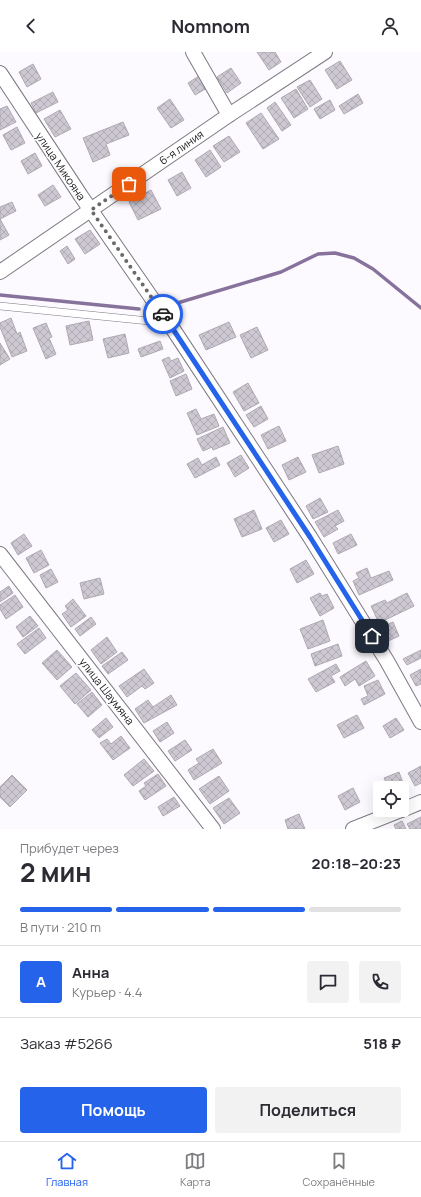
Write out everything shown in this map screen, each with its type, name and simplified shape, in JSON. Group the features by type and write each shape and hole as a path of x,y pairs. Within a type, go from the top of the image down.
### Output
{"street":[{"path":"194,52 229,115"},
{"name":"6-я линия","path":"0,272 229,115 324,52"},
{"name":"улица Микояна","path":"0,73 91,210 169,323 310,537 387,661 421,722"},
{"name":"улица Шаумяна","path":"0,554 213,829"},
{"path":"409,807 421,802"},
{"path":"353,829 384,817"}],"lane":[{"path":"0,306 169,323"}],"building":[{"path":"257,52 275,52 281,62 269,70"},
{"path":"340,61 352,80 337,89 325,70"},
{"path":"33,64 41,79 27,87 19,72"},
{"path":"231,68 241,83 227,93 217,77"},
{"path":"199,76 207,88 195,95 188,83"},
{"path":"310,80 322,99 310,107 297,87"},
{"path":"296,89 308,109 294,118 281,98"},
{"path":"53,92 58,102 36,113 31,103"},
{"path":"358,94 363,103 344,114 339,106"},
{"path":"170,99 184,120 171,128 157,108"},
{"path":"330,100 335,110 320,119 314,109"},
{"path":"275,102 291,125 282,131 267,108"},
{"path":"7,106 16,122 0,130 0,109"},
{"path":"60,110 71,129 55,137 44,119"},
{"path":"261,113 279,139 263,149 246,123"},
{"path":"123,122 129,135 106,144 110,155 93,162 83,138"},
{"path":"17,127 25,143 11,150 3,135"},
{"path":"229,136 240,152 224,162 213,146"},
{"path":"210,150 221,167 206,177 195,160"},
{"path":"35,153 42,166 28,174 21,161"},
{"path":"182,172 191,188 177,196 168,180"},
{"path":"53,185 61,197 45,206 38,195"},
{"path":"151,190 161,209 138,220 129,202"},
{"path":"12,202 16,211 0,219 0,207"},
{"path":"0,219 9,235 0,240"},
{"path":"90,230 100,244 85,254 75,239"},
{"path":"67,246 75,259 68,264 60,251"},
{"path":"11,318 17,334 20,332 27,351 12,357 0,327 0,323"},
{"path":"89,321 93,340 70,345 66,326"},
{"path":"229,322 236,337 206,350 199,335"},
{"path":"46,323 52,337 49,338 56,354 46,359 33,328"},
{"path":"257,327 268,350 251,358 240,335"},
{"path":"125,334 129,353 108,358 103,339"},
{"path":"160,341 163,349 141,357 138,349"},
{"path":"0,343 10,359 0,365"},
{"path":"169,357 171,361 178,358 184,371 170,378 162,360"},
{"path":"186,374 192,389 176,396 170,381"},
{"path":"248,383 259,403 244,411 233,392"},
{"path":"261,406 268,419 254,427 246,415"},
{"path":"196,409 201,419 214,414 219,426 197,435 187,413"},
{"path":"279,426 286,441 268,449 261,435"},
{"path":"223,427 230,443 213,450 212,447 203,451 197,439"},
{"path":"338,446 344,464 319,473 312,455"},
{"path":"241,455 249,468 235,477 227,463"},
{"path":"216,457 220,465 195,478 187,464 198,458 202,465"},
{"path":"298,457 306,472 289,480 282,465"},
{"path":"320,498 328,512 313,519 306,506"},
{"path":"254,510 262,529 242,537 234,519"},
{"path":"338,510 344,521 335,526 338,529 324,537 315,522"},
{"path":"281,520 289,534 274,542 266,528"},
{"path":"24,534 32,546 18,555 11,543"},
{"path":"351,534 357,545 338,554 333,543"},
{"path":"41,550 49,565 34,573 26,558"},
{"path":"306,560 314,574 297,583 290,569"},
{"path":"367,568 371,578 389,571 393,580 359,595 353,581 359,578 356,573"},
{"path":"51,569 58,582 46,588 40,575"},
{"path":"100,578 104,594 84,599 80,583"},
{"path":"9,586 13,593 0,602 0,592"},
{"path":"320,593 322,596 327,594 334,608 320,616 310,598"},
{"path":"407,593 414,606 379,623 371,606 385,600 387,603"},
{"path":"15,595 23,607 6,619 0,609 0,605"},
{"path":"73,599 86,616 71,627 62,614 68,610 65,606"},
{"path":"30,616 38,626 23,637 16,627"},
{"path":"91,617 96,624 80,636 75,629"},
{"path":"323,620 330,641 308,649 300,629"},
{"path":"393,622 399,636 386,642 380,628"},
{"path":"39,628 46,638 25,654 17,644"},
{"path":"107,637 117,652 101,664 91,650"},
{"path":"338,644 342,656 315,666 311,654"},
{"path":"57,650 72,667 57,680 42,663"},
{"path":"421,650 421,658 407,665 403,659"},
{"path":"122,652 128,660 108,674 102,666"},
{"path":"366,661 375,676 359,686 355,679 345,686 340,677"},
{"path":"336,664 340,671 331,676 335,682 316,692 308,679"},
{"path":"144,669 154,683 145,689 142,686 127,697 119,686"},
{"path":"421,669 421,684 416,686 410,675"},
{"path":"76,673 91,690 75,704 60,686"},
{"path":"378,680 385,694 364,705 361,699 368,696 364,686"},
{"path":"92,692 102,705 88,717 77,704"},
{"path":"171,695 177,705 144,723 135,709 148,700 153,707"},
{"path":"357,715 364,728 344,738 337,725"},
{"path":"106,718 113,727 99,738 92,730"},
{"path":"396,718 404,730 390,738 383,726"},
{"path":"167,722 174,733 160,742 153,731"},
{"path":"121,736 130,748 113,760 100,743 107,739 111,744"},
{"path":"185,740 192,750 175,761 168,751"},
{"path":"213,749 222,763 194,780 188,770 199,763 196,759"},
{"path":"144,759 154,771 133,786 124,775"},
{"path":"421,766 421,783 415,786 408,773"},
{"path":"399,772 402,781 386,781 384,778"},
{"path":"158,774 166,786 145,800 139,791 146,786 144,783"},
{"path":"12,775 27,790 10,807 0,797 0,787"},
{"path":"219,776 229,791 210,804 199,789"},
{"path":"353,788 360,802 345,810 338,796"},
{"path":"174,797 180,806 163,816 158,807"},
{"path":"229,798 240,813 224,824 213,808"},
{"path":"299,814 305,829 288,829 285,820"},
{"path":"421,817 421,829 410,829 407,824"},
{"path":"402,821 406,829 396,829 394,825"}],"waterway":[{"path":"164,307 281,272 318,254 335,253 354,258 373,269 421,308"},
{"path":"0,295 139,309"}],"way so far":[{"path":"129,184 91,210 163,314"}],"route":[{"path":"163,314 310,537 372,636"}]}
